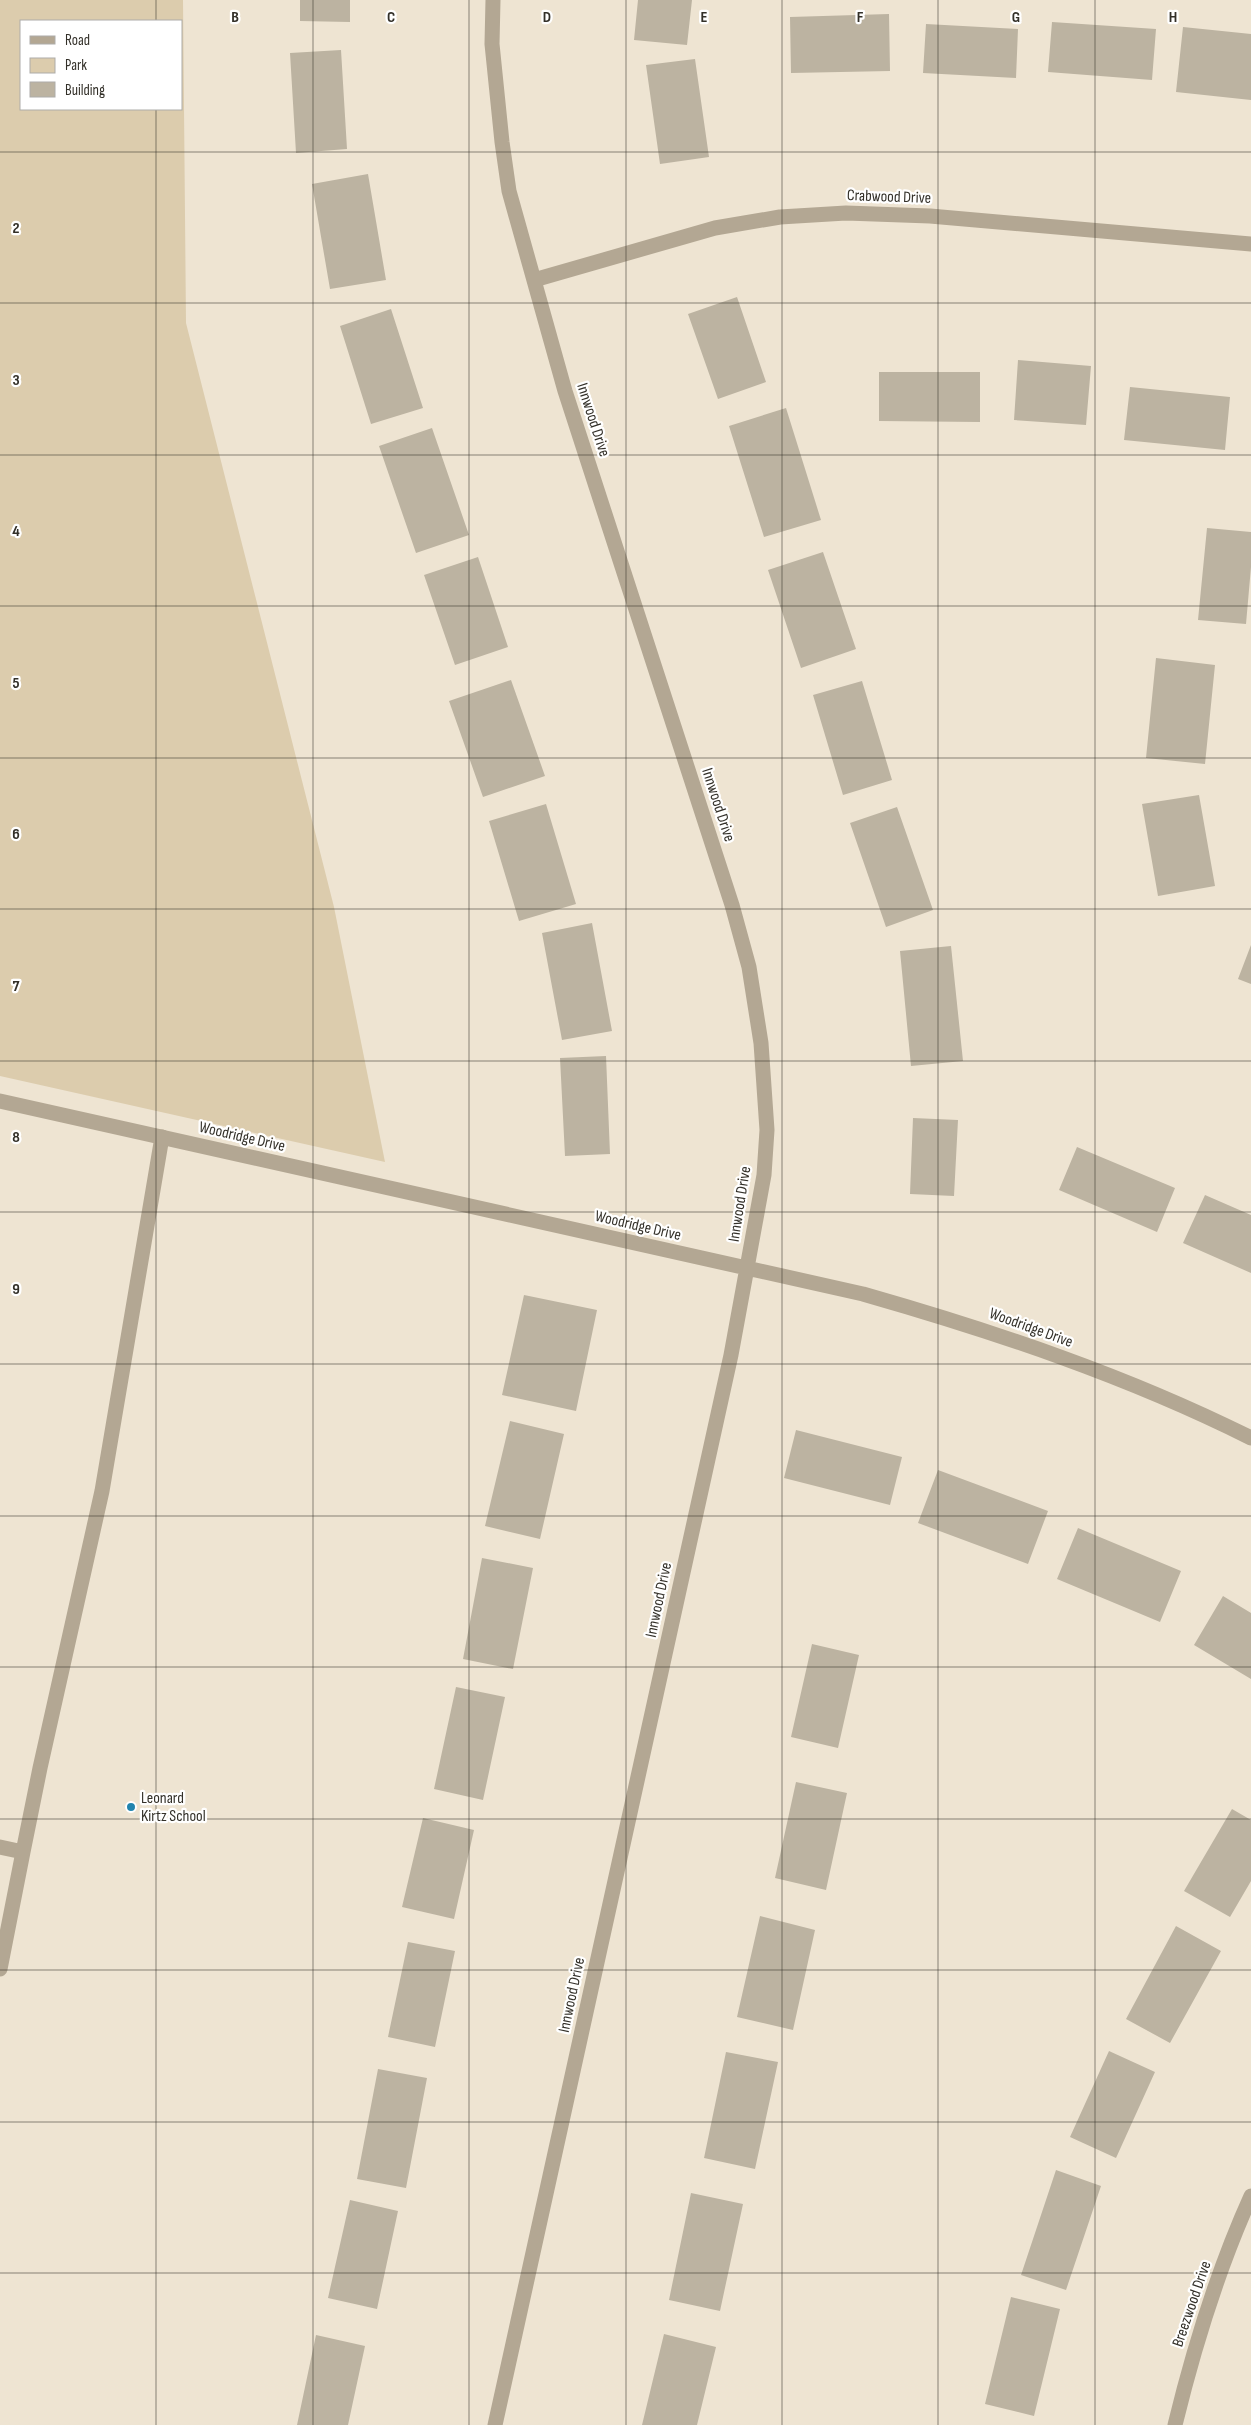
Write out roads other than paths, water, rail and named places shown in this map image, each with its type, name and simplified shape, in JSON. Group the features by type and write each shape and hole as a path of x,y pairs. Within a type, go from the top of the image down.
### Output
{"street":[{"name":"Innwood Drive","path":"493,0 492,44 509,192 564,391 732,905 749,967 761,1043 767,1130 764,1175 731,1355 495,2425"},
{"name":"Crabwood Drive","path":"534,280 716,228 780,217 846,212 930,216 1251,244"},
{"name":"Woodridge Drive","path":"0,1101 863,1294 974,1326 1101,1372 1212,1419 1251,1438"},
{"path":"0,1969 40,1768 102,1492 162,1137"},
{"path":"0,1847 24,1852"},
{"name":"Breezwood Drive","path":"1175,2425 1188,2374 1214,2290 1251,2196"}],"place":[{"name":"Leonard Kirtz School","path":"131,1807"}]}
